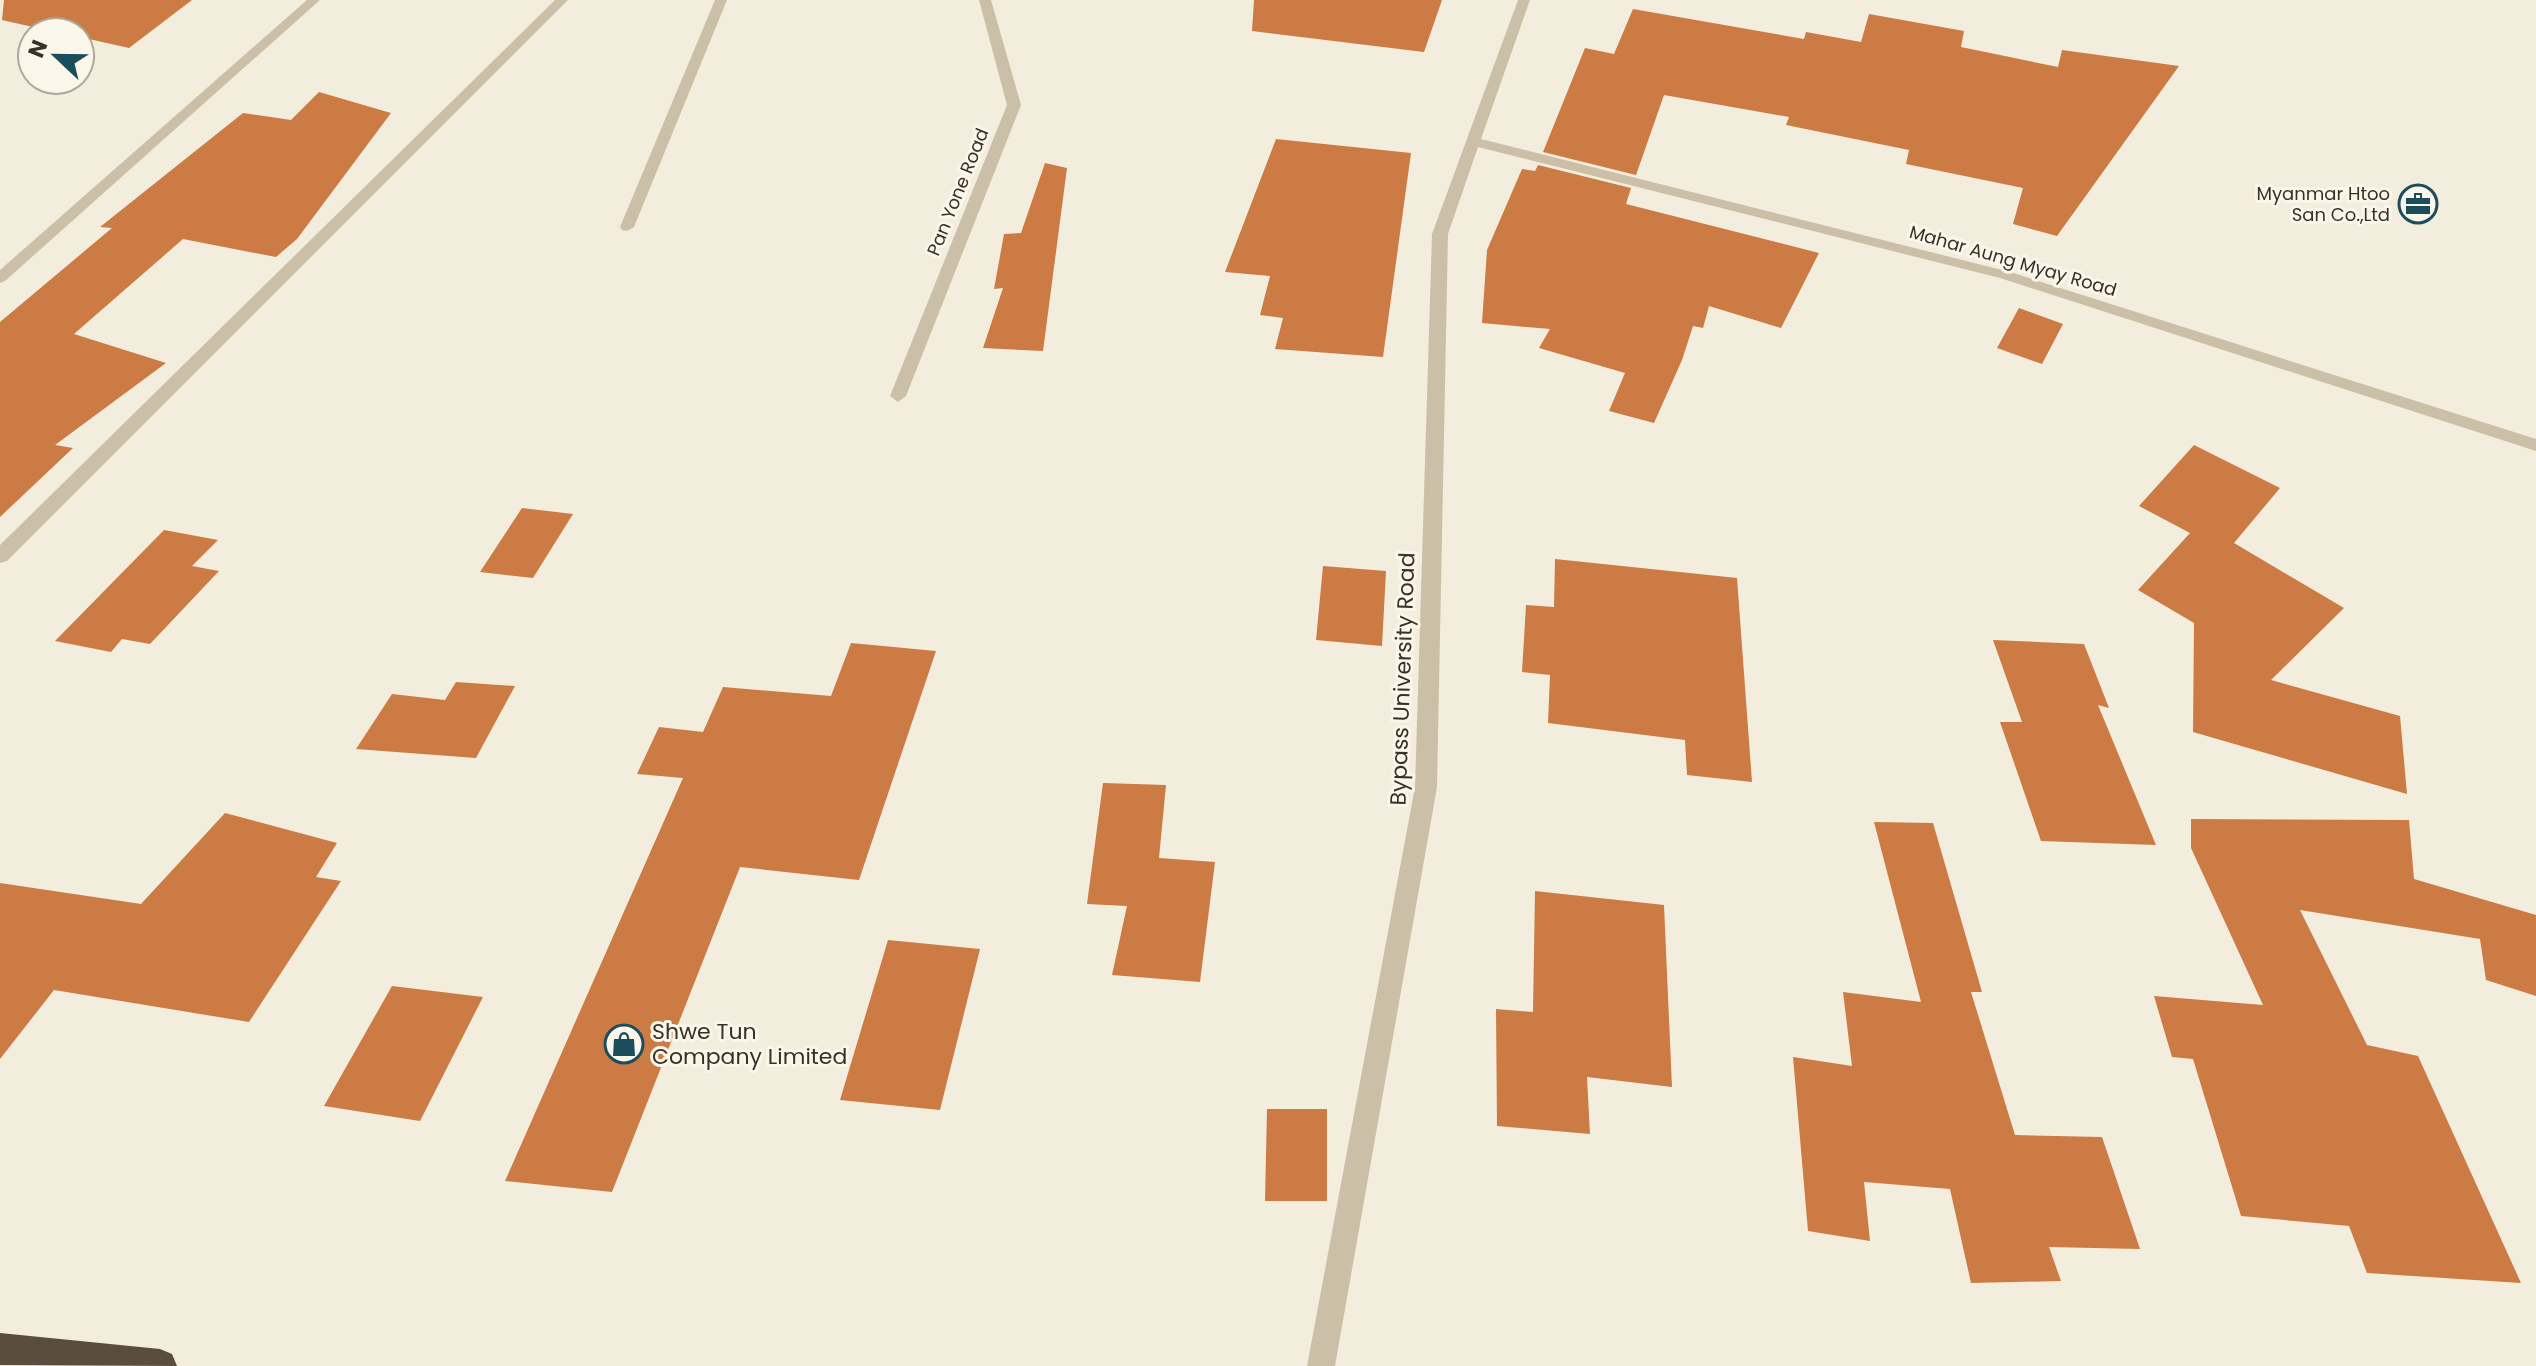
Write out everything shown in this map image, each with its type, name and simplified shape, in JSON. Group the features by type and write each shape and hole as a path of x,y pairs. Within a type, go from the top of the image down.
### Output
{"highway":[{"path":"0,1349 160,1366"}],"street":[{"path":"0,278 314,0"},
{"path":"0,556 562,0"},
{"path":"627,227 721,0"},
{"name":"Pan Yone Road","path":"898,396 1014,105 985,0"},
{"name":"Bypass University Road","path":"1321,1366 1426,787 1440,234 1524,0"},
{"name":"Mahar Aung Myay Road","path":"1471,141 2005,275 2536,445"}],"building":[{"path":"4,0 192,0 129,48 96,41 96,16 16,16 16,23 2,20"},
{"path":"1254,0 1442,0 1424,52 1252,31"},
{"path":"1633,9 1804,39 1806,32 1861,42 1869,14 1964,31 1961,47 2058,67 2062,50 2179,66 2057,236 2013,224 2023,188 1906,164 1909,150 1786,125 1789,117 1664,95 1636,175 1543,152 1585,48 1614,54"},
{"path":"319,92 391,113 297,239 276,257 183,239 74,334 166,363 55,445 73,448 0,517 0,322 112,228 100,227 243,113 291,120"},
{"path":"1276,139 1411,153 1383,357 1275,349 1283,318 1260,315 1270,276 1225,272"},
{"path":"1045,163 1067,168 1043,351 983,348 1003,288 994,289 1004,234 1021,233"},
{"path":"1538,165 1631,188 1626,204 1819,253 1781,328 1709,306 1703,328 1693,326 1682,360 1654,423 1609,411 1625,373 1539,348 1550,329 1482,323 1487,250 1522,169 1535,171"},
{"path":"2019,308 2063,324 2042,364 1997,348"},
{"path":"2194,445 2280,488 2234,543 2344,608 2271,680 2400,716 2407,794 2193,732 2194,623 2138,590 2190,533 2139,506"},
{"path":"522,508 573,514 533,578 480,572"},
{"path":"164,530 218,540 192,566 219,571 150,644 122,639 111,652 55,641"},
{"path":"1555,559 1737,578 1752,782 1687,775 1685,740 1548,723 1550,675 1522,672 1526,605 1554,607"},
{"path":"1323,566 1386,571 1382,646 1316,640"},
{"path":"1993,640 2084,644 2109,708 2098,705 2156,845 2041,841 2000,722 2022,722"},
{"path":"851,643 936,651 859,880 740,867 612,1192 505,1181 683,778 637,774 659,727 703,732 723,687 831,696"},
{"path":"456,682 515,686 476,758 356,749 392,694 445,700"},
{"path":"1103,783 1166,785 1159,858 1215,862 1200,982 1112,975 1127,906 1087,904"},
{"path":"225,813 337,843 316,877 341,881 249,1022 54,990 0,1059 0,883 141,904"},
{"path":"2191,819 2409,820 2414,879 2536,915 2536,996 2486,980 2480,939 2300,910 2367,1045 2418,1056 2521,1283 2367,1273 2349,1226 2241,1216 2193,1059 2172,1057 2154,996 2263,1005 2191,848"},
{"path":"1874,822 1933,823 1982,992 1971,992 2015,1135 2102,1137 2140,1249 2049,1247 2061,1281 1971,1283 1950,1189 1864,1182 1870,1241 1808,1231 1793,1057 1852,1066 1843,992 1921,1002"},
{"path":"1535,891 1664,905 1672,1087 1587,1077 1590,1134 1497,1126 1496,1009 1533,1012"},
{"path":"888,940 980,949 940,1110 840,1100"},
{"path":"392,986 483,997 420,1121 324,1106"},
{"path":"1267,1109 1327,1109 1327,1201 1265,1201"}],"place":[{"name":"Myanmar Htoo San Co.,Ltd","path":"2418,204"},
{"name":"Shwe Tun Company Limited","path":"624,1044"}]}
